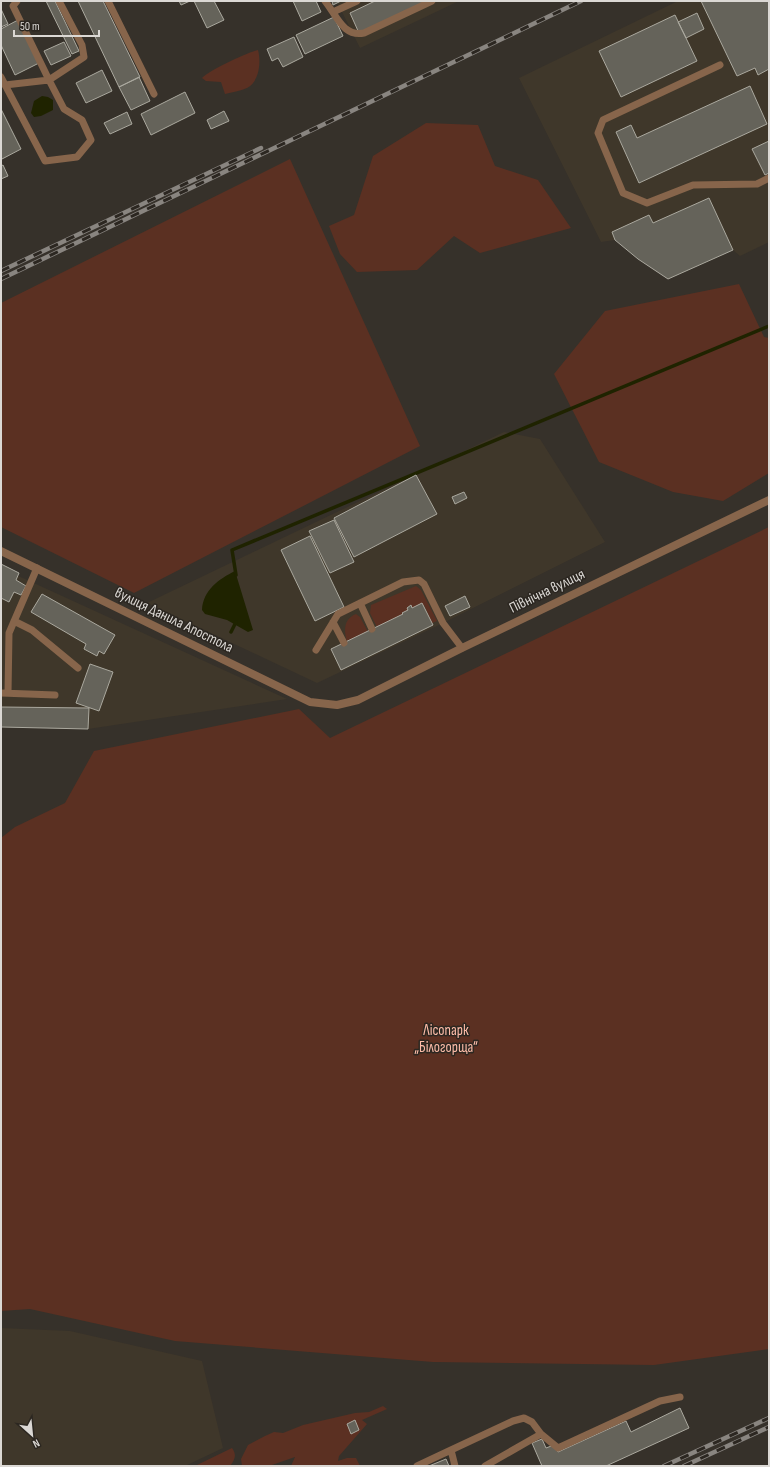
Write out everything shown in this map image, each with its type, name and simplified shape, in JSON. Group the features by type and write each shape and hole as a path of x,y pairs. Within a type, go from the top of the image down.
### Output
{"street":[{"name":"Північна вулиця","path":"337,705 358,700 462,648 769,500"},
{"name":"вулиця Данила Апостола","path":"1,551 310,702 337,705"}],"lane":[{"path":"1,76 45,161 77,157 91,140 82,120 64,109 13,6 18,1"},
{"path":"5,85 49,80 84,57 82,45 58,1"},
{"path":"108,1 154,94"},
{"path":"325,1 347,31 355,34 364,33 432,1"},
{"path":"333,12 357,1"},
{"path":"720,65 603,120 598,133 623,193 647,203 693,185 757,184 769,178"},
{"path":"37,568 9,633 5,693 55,695"},
{"path":"316,650 338,614 403,582 419,580 424,584 443,623 462,648"},
{"path":"360,603 372,629"},
{"path":"14,621 32,630 78,668"},
{"path":"333,622 344,643"},
{"path":"418,1466 513,1421 524,1418 532,1422 541,1434 558,1448 660,1401 680,1397"},
{"path":"485,1466 541,1434"},
{"path":"451,1450 455,1466"}],"shaded area":[{"path":"459,1 360,48 337,2"},
{"path":"678,1 769,1 769,242 740,256 733,250 668,279 638,259 615,240 601,242 519,78"},
{"path":"42,96 53,100 53,110 41,116 34,117 31,113 34,101"},
{"path":"504,432 540,439 605,542 443,623 317,683 147,603"},
{"path":"1,568 287,699 88,729 1,727"},
{"path":"235,571 253,630 248,632 227,620 205,614 202,610 205,597 213,586"},
{"path":"1,1328 70,1331 202,1361 223,1448 185,1466 1,1466"}],"green space":[{"path":"258,50 259,65 257,76 255,81 247,88 225,94 221,82 206,81 202,78 228,62"},
{"path":"426,123 478,125 495,166 538,180 571,228 480,253 454,236 417,270 357,272 340,254 329,226 354,215 373,156"},
{"path":"290,159 420,446 134,593 1,527 1,303"},
{"path":"739,284 764,337 769,338 769,473 723,501 673,492 599,462 554,374 605,311"},
{"name":"Лісопарк „Білогорща“","path":"769,527 769,1349 654,1365 433,1362 175,1341 30,1309 1,1311 1,838 15,827 65,803 94,751 299,709 330,738"},
{"path":"416,586 421,590 437,621 432,623 424,605 412,608 411,606 407,607 408,610 402,613 403,614 377,627 370,613 371,605"},
{"path":"356,614 360,617 368,632 347,642 345,630 347,622"},
{"path":"383,1406 387,1409 362,1420 367,1424 339,1456 338,1461 347,1458 356,1458 360,1466 291,1466 295,1457 269,1466 242,1466 241,1459 248,1445 274,1432 283,1433 303,1425 355,1413 369,1412"},
{"path":"232,1448 235,1457 230,1466 189,1466 197,1465"}],"building":[{"path":"46,1 55,1 79,51 72,54"},
{"path":"78,1 103,1 140,77 119,87"},
{"path":"179,1 190,1 181,5"},
{"path":"194,1 214,1 224,20 207,28"},
{"path":"293,1 316,1 321,12 302,21"},
{"path":"332,1 341,1 333,5"},
{"path":"375,1 429,1 359,33 350,13"},
{"path":"701,1 769,1 769,69 758,75 755,68 737,76"},
{"path":"1,9 8,24 1,27"},
{"path":"697,13 704,29 686,38 678,22"},
{"path":"675,15 697,61 621,97 599,51"},
{"path":"334,17 343,36 305,54 296,35"},
{"path":"18,20 39,63 15,75 1,45 1,29"},
{"path":"294,37 303,57 283,67 278,58 272,61 267,49"},
{"path":"64,42 71,56 51,65 44,51"},
{"path":"102,70 112,91 86,103 76,83"},
{"path":"139,77 150,101 131,110 119,87"},
{"path":"750,86 767,124 639,183 616,132 631,125 637,138"},
{"path":"185,92 195,113 151,135 141,114"},
{"path":"1,109 21,149 2,159 1,157"},
{"path":"224,111 229,121 211,129 207,120"},
{"path":"127,112 132,124 110,134 104,123"},
{"path":"769,141 769,173 765,175 752,149"},
{"path":"3,165 8,176 1,179 1,166"},
{"path":"709,198 733,250 668,279 638,259 615,240 612,232 649,215 653,223"},
{"path":"416,475 437,514 354,557 334,518"},
{"path":"464,492 467,498 455,504 452,497"},
{"path":"334,520 354,562 330,573 309,531"},
{"path":"310,536 344,607 315,621 281,550"},
{"path":"1,564 19,573 16,580 26,586 21,595 14,592 9,602 1,598"},
{"path":"42,594 115,635 104,654 99,651 97,656 84,649 86,644 31,612"},
{"path":"465,596 470,607 450,616 445,606"},
{"path":"422,603 433,625 341,670 331,649 403,614 402,613 408,610 407,608 411,605 412,608"},
{"path":"90,664 113,672 99,711 76,703"},
{"path":"1,707 89,708 88,729 1,727"},
{"path":"680,1408 689,1428 606,1466 542,1466 532,1443 542,1439 546,1448 554,1445 558,1452 626,1421 631,1432"},
{"path":"355,1420 359,1430 351,1434 347,1424"},
{"path":"446,1459 449,1466 429,1466"}],"waterway":[{"path":"236,575 232,550 769,326"},
{"path":"231,632 236,622"}],"railway":[{"path":"1,279 581,1"},
{"path":"1,271 261,148"},
{"path":"664,1466 769,1418"},
{"path":"684,1466 769,1427"}]}
